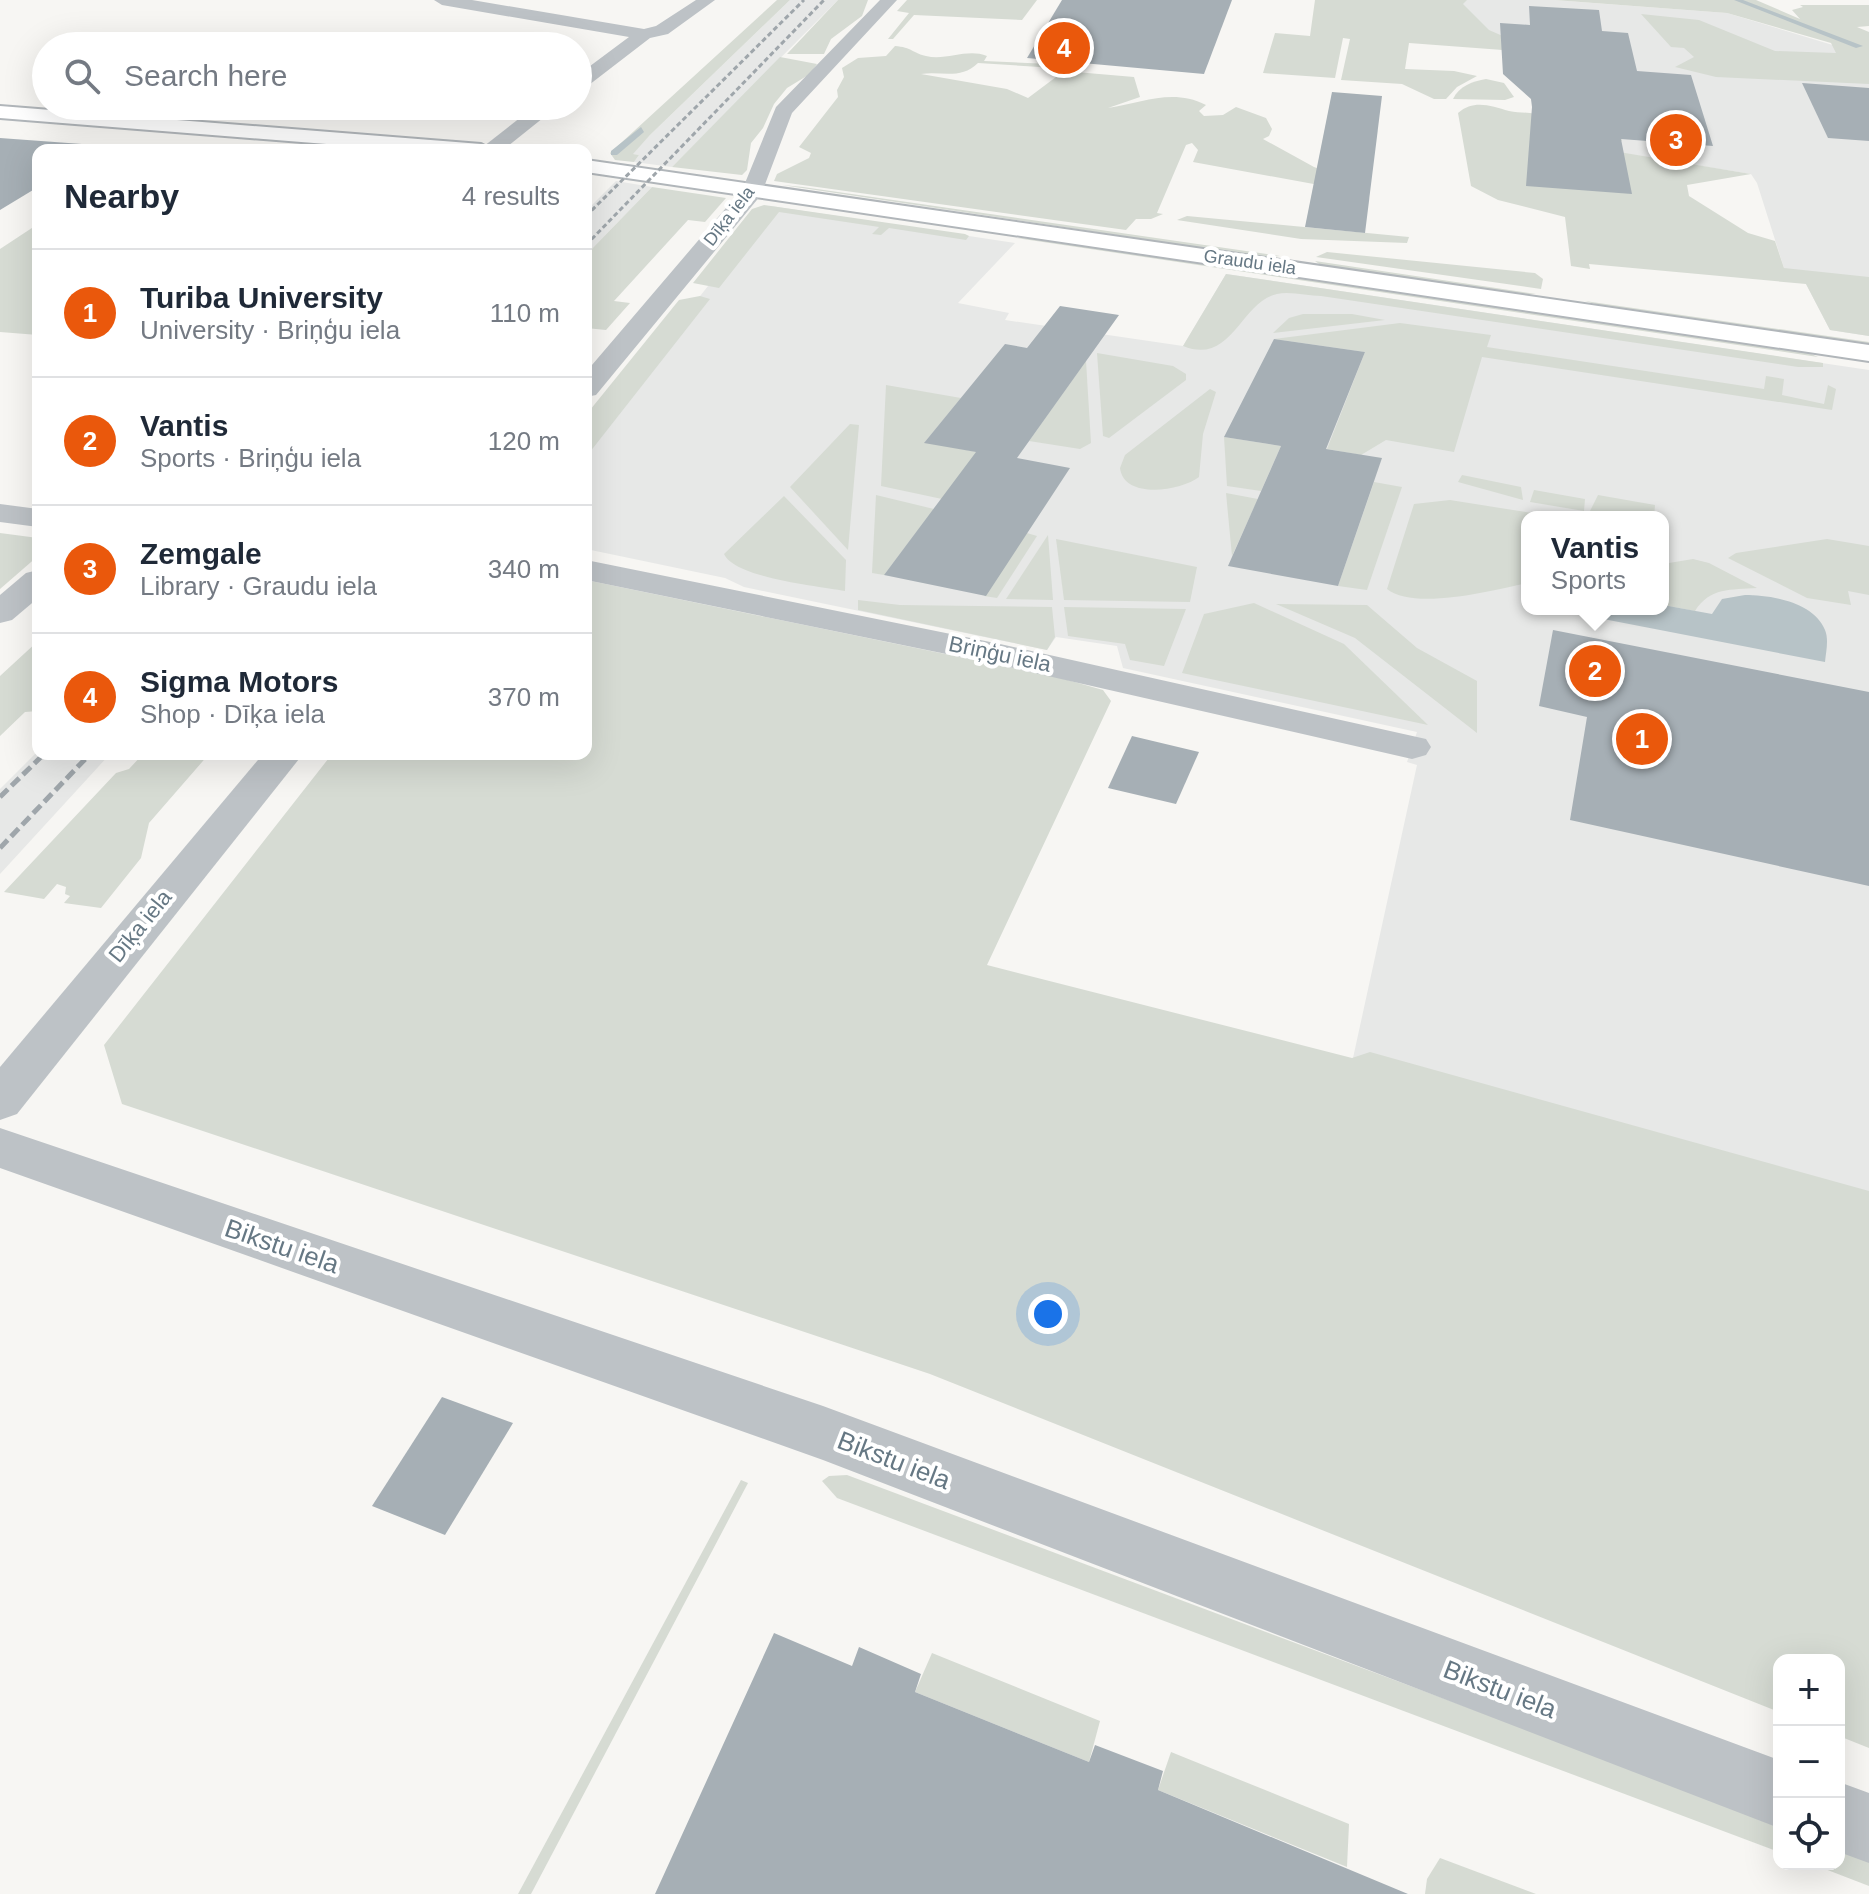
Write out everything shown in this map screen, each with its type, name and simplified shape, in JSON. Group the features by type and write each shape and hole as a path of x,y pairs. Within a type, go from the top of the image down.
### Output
{"main road":[{"path":"0,112 32,115"},
{"path":"101,120 405,144"},
{"name":"Graudu iela","path":"592,167 1869,353"}],"street":[{"path":"442,0 644,34 662,30 707,0"},
{"name":"Dīķa iela","path":"592,382 753,190 783,111 889,0"},
{"path":"592,73 644,34"},
{"path":"498,144 530,120"},
{"path":"0,513 32,517"},
{"name":"Briņģu iela","path":"592,571 851,622 1168,690 1412,747"},
{"path":"0,613 32,585"},
{"name":"Dīķa iela","path":"0,1101 139,927 279,760"},
{"name":"Bikstu iela","path":"0,1148 823,1433 1773,1792"},
{"path":"1845,1819 1869,1828"}],"shaded area":[{"path":"777,0 790,0 650,135 633,154 639,155 634,162 615,160 610,153"},
{"path":"790,0 838,0 672,167 634,162 639,155 632,154 650,135"},
{"path":"838,0 868,0 862,16 831,39 824,54 787,54"},
{"path":"907,0 1037,0 1022,20 914,15 893,39 888,39 909,13 897,11"},
{"path":"1315,0 1467,0 1463,4 1489,30 1615,85 1622,141 1600,137 1607,150 1751,174 1687,185 1689,196 1748,233 1775,241 1784,268 1869,277 1869,336 1830,330 1806,284 1589,264 1590,269 1571,266 1565,217 1498,200 1471,186 1458,113 1470,106 1483,105 1536,114 1516,51 1409,43 1405,69 1454,71 1477,76 1457,87 1446,99 1434,99 1402,84 1341,80 1350,39 1343,38 1335,78 1263,73 1275,33 1310,36"},
{"path":"1440,0 1553,0 1727,13 1869,56 1869,336 1830,330 1806,284 1784,268 1757,183 1751,174 1606,151 1592,122"},
{"path":"1554,0 1756,0 1800,19 1792,10 1803,7 1800,5 1869,5 1869,26 1857,27 1869,32 1869,84 1716,77 1675,67 1694,57 1684,48 1671,47 1641,14 1699,20 1775,51 1836,53 1831,43 1727,13"},
{"path":"895,46 934,57 972,53 987,56 984,61 1073,65 1070,69 978,63 958,73 921,74 1007,89 1028,98 1064,71 1134,77 1140,97 1108,108 1169,97 1206,105 1199,111 1204,116 1223,115 1236,107 1266,118 1272,129 1269,136 1263,139 1314,167 1345,178 1330,187 1193,162 1198,150 1192,143 1186,145 1157,213 1163,214 1151,219 1136,219 1126,230 774,181 777,174 809,158 811,153 799,147 838,97 837,90 844,77 842,68 858,58 886,56"},
{"path":"780,57 817,64 810,74 787,88 774,104 763,128 751,143 747,170 742,175 672,167"},
{"path":"1486,79 1504,83 1514,97 1505,100 1453,99 1467,85"},
{"path":"616,181 652,187 592,249 592,205"},
{"path":"782,185 803,187 1280,256 1264,257"},
{"path":"652,187 726,198 705,222 688,220 614,301 630,303 606,330 592,329 592,249"},
{"path":"764,205 969,236 966,240 889,228 881,235 872,234 879,227 779,212 719,288 693,283 752,209"},
{"path":"771,206 1015,243 958,303 1009,313 1005,320 1183,346 1226,274 1869,370 1869,1283 1353,1058 1417,765 1407,762 1417,732 1123,668 1117,646 1056,637 1047,650 744,587 725,578 592,550 592,433"},
{"path":"1187,216 1409,237 1407,243 1301,239 1177,220"},
{"path":"32,228 32,335 0,332 0,249"},
{"path":"1016,238 1045,239 1809,353 1818,357"},
{"path":"1327,252 1535,273 1543,279 1541,289 1316,257"},
{"path":"1315,261 1536,294 1322,266"},
{"path":"1226,274 1823,363 1823,367 1798,367 1288,293 1265,299 1225,340 1213,347 1200,350 1183,346"},
{"path":"700,296 710,299 592,449 592,408 679,300"},
{"path":"1585,301 1869,342 1869,345 1602,306"},
{"path":"1303,314 1352,314 1385,320 1273,333 1289,318"},
{"path":"1400,323 1491,335 1487,347 1764,389 1766,376 1784,379 1782,395 1824,404 1828,385 1836,389 1832,410 1482,357 1454,452 1386,440 1361,455 1327,449 1365,352 1274,339"},
{"path":"1097,353 1173,366 1186,374 1186,380 1109,438 1103,436"},
{"path":"1086,361 1091,443 1080,449 1029,441"},
{"path":"886,385 961,398 925,442 977,452 942,499 881,486"},
{"path":"1210,389 1216,392 1203,434 1199,477 1180,486 1154,490 1132,485 1124,478 1120,468 1125,455"},
{"path":"850,424 859,425 848,550 790,487"},
{"path":"1224,437 1281,446 1261,491 1227,486"},
{"path":"1462,475 1521,487 1523,500 1458,482"},
{"path":"1374,482 1402,487 1367,590 1338,586"},
{"path":"1534,490 1585,499 1584,511 1530,502"},
{"path":"1226,493 1258,499 1232,556"},
{"path":"876,495 934,509 884,575 872,573"},
{"path":"1598,495 1655,505 1654,511 1590,511"},
{"path":"784,496 846,560 845,591 760,575 731,562 724,554"},
{"path":"1450,500 1521,511 1521,584 1435,599 1399,595 1387,589 1414,504"},
{"path":"0,533 32,537 32,561 0,589"},
{"path":"1027,533 1037,536 997,598 984,596"},
{"path":"1048,535 1053,600 1006,599"},
{"path":"1056,539 1197,567 1190,602 1064,600"},
{"path":"1827,539 1869,546 1869,595 1848,591 1851,605 1807,598 1728,558 1736,553"},
{"path":"1693,559 1709,563 1757,588 1714,594 1695,611 1669,606 1669,563"},
{"path":"592,581 1057,677 1103,690 1111,701 987,965 1352,1058 1370,1052 1869,1191 1869,1748 1845,1738 1845,1654 1773,1654 1773,1710 930,1374 122,1104 104,1045 327,760 592,760"},
{"path":"1745,595 1767,597 1791,602 1812,613 1826,634 1825,662 1583,615 1669,615 1669,606 1712,614 1722,599"},
{"path":"858,600 900,605 1052,607 1055,637 1047,650 858,610"},
{"path":"1254,603 1344,644 1428,725 1182,673 1204,614"},
{"path":"1276,604 1367,605 1417,648 1477,681 1477,733 1355,638"},
{"path":"1064,607 1186,609 1164,666 1130,660 1125,644 1068,636"},
{"path":"32,647 32,711 25,712 0,736 0,676"},
{"path":"32,757 32,760 104,760 0,874 0,789"},
{"path":"137,760 204,760 149,823 141,858 101,908 64,903 70,896 65,894 66,887 57,884 44,899 4,892 116,773 129,769"},
{"path":"847,1475 1773,1822 1773,1850 837,1498 822,1481 829,1476"},
{"path":"741,1480 748,1483 531,1894 518,1894"},
{"path":"932,1653 1100,1721 1089,1762 915,1692"},
{"path":"1171,1752 1349,1824 1347,1867 1158,1790"},
{"path":"1845,1848 1869,1858 1869,1886 1828,1870 1845,1870"},
{"path":"1440,1858 1536,1894 1425,1894 1427,1879"}],"building":[{"path":"1062,0 1232,0 1204,74 1027,58"},
{"path":"1529,6 1599,10 1602,31 1628,33 1637,71 1691,75 1713,146 1621,139 1632,194 1526,186 1531,99 1503,74 1500,23 1530,25"},
{"path":"1802,83 1869,88 1869,141 1828,138"},
{"path":"1332,92 1382,96 1365,233 1305,227"},
{"path":"0,138 82,144 32,144 32,191 0,210"},
{"path":"1060,306 1119,315 1017,458 1070,468 986,596 884,575 976,452 924,443 1005,344 1027,348"},
{"path":"1274,339 1365,352 1326,449 1382,458 1338,586 1228,566 1281,446 1224,437"},
{"path":"1553,630 1869,692 1869,886 1570,820 1587,717 1539,706"},
{"path":"1132,736 1199,752 1176,804 1108,788"},
{"path":"442,1397 513,1423 445,1535 372,1506"},
{"path":"774,1633 852,1666 859,1647 921,1674 915,1692 1089,1762 1095,1745 1163,1771 1158,1790 1408,1894 655,1894"}],"waterway":[{"path":"1737,0 1859,46"},
{"path":"614,153 641,130"}],"railway":[{"path":"592,210 804,0"},
{"path":"592,239 824,0"},
{"path":"0,797 38,760"},
{"path":"0,848 84,760"}],"place":[{"name":"Sigma Motors","path":"1064,48"},
{"name":"Zemgale","path":"1676,140"},
{"name":"Vantis","path":"1595,671"},
{"name":"Turiba University","path":"1642,739"}]}
